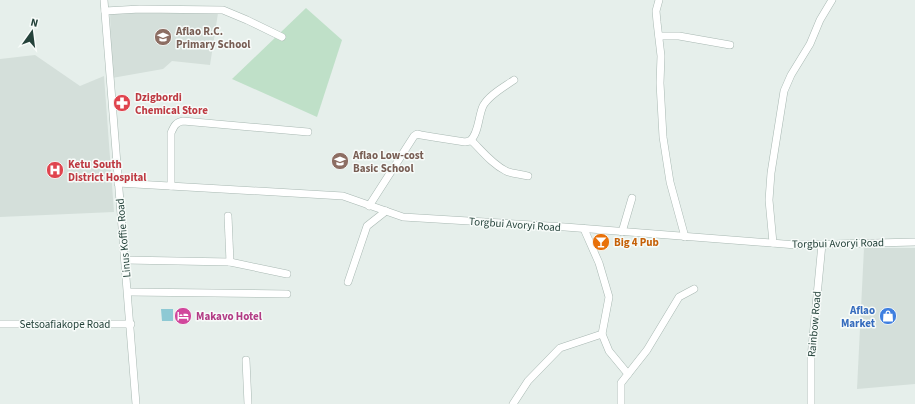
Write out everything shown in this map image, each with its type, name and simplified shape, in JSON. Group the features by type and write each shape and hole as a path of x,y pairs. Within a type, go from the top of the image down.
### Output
{"street":[{"name":"Linus Koffie Road","path":"104,0 118,183 131,324 136,404"},
{"path":"659,0 656,11 659,36 663,137 670,182 685,236"},
{"path":"773,243 770,200 771,173 784,91 791,75 810,44 820,20 832,0"},
{"path":"105,11 140,9 223,10 282,37"},
{"path":"659,36 679,36 730,45"},
{"path":"369,206 414,136 421,134 433,138 465,142 471,140 482,108 486,102 514,80"},
{"path":"171,186 171,133 174,125 178,122 183,121 308,132"},
{"path":"471,140 490,159 503,169 508,172 528,176"},
{"name":"Torgbui Avoryi Road","path":"118,183 343,196 403,217 796,245 915,242"},
{"path":"622,232 632,198"},
{"path":"348,282 367,226 386,211"},
{"path":"228,216 230,262"},
{"path":"584,229 599,263 609,297 602,334 609,351 628,374"},
{"name":"Rainbow Road","path":"811,404 811,358 822,244"},
{"path":"125,260 230,262 288,274"},
{"path":"621,404 621,383 647,350 678,297 694,289"},
{"path":"128,292 287,294"},
{"name":"Setsoafiakope Road","path":"0,324 131,324"},
{"path":"513,404 528,381 560,348 602,334"},
{"path":"246,360 248,404"}],"shaded area":[{"name":"Aflao R.C. Primary School","path":"110,12 218,13 210,65 172,61 163,69 112,78"},
{"name":"Ketu South District Hospital","path":"35,55 80,86 104,76 114,212 0,217 0,59"},
{"name":"Aflao Market","path":"864,248 915,248 915,384 857,389"}],"green space":[{"path":"306,8 342,40 317,117 232,79"}],"water":[{"path":"161,309 173,309 173,321 162,321"}],"place":[{"name":"Aflao R.C. Primary School","path":"163,37"},
{"name":"Dzigbordi Chemical Store","path":"122,103"},
{"name":"Aflao Low-cost Basic School","path":"340,161"},
{"name":"Ketu South District Hospital","path":"55,170"},
{"name":"Big 4 Pub","path":"601,242"},
{"name":"Makavo Hotel","path":"183,316"},
{"name":"Aflao Market","path":"888,316"}]}
